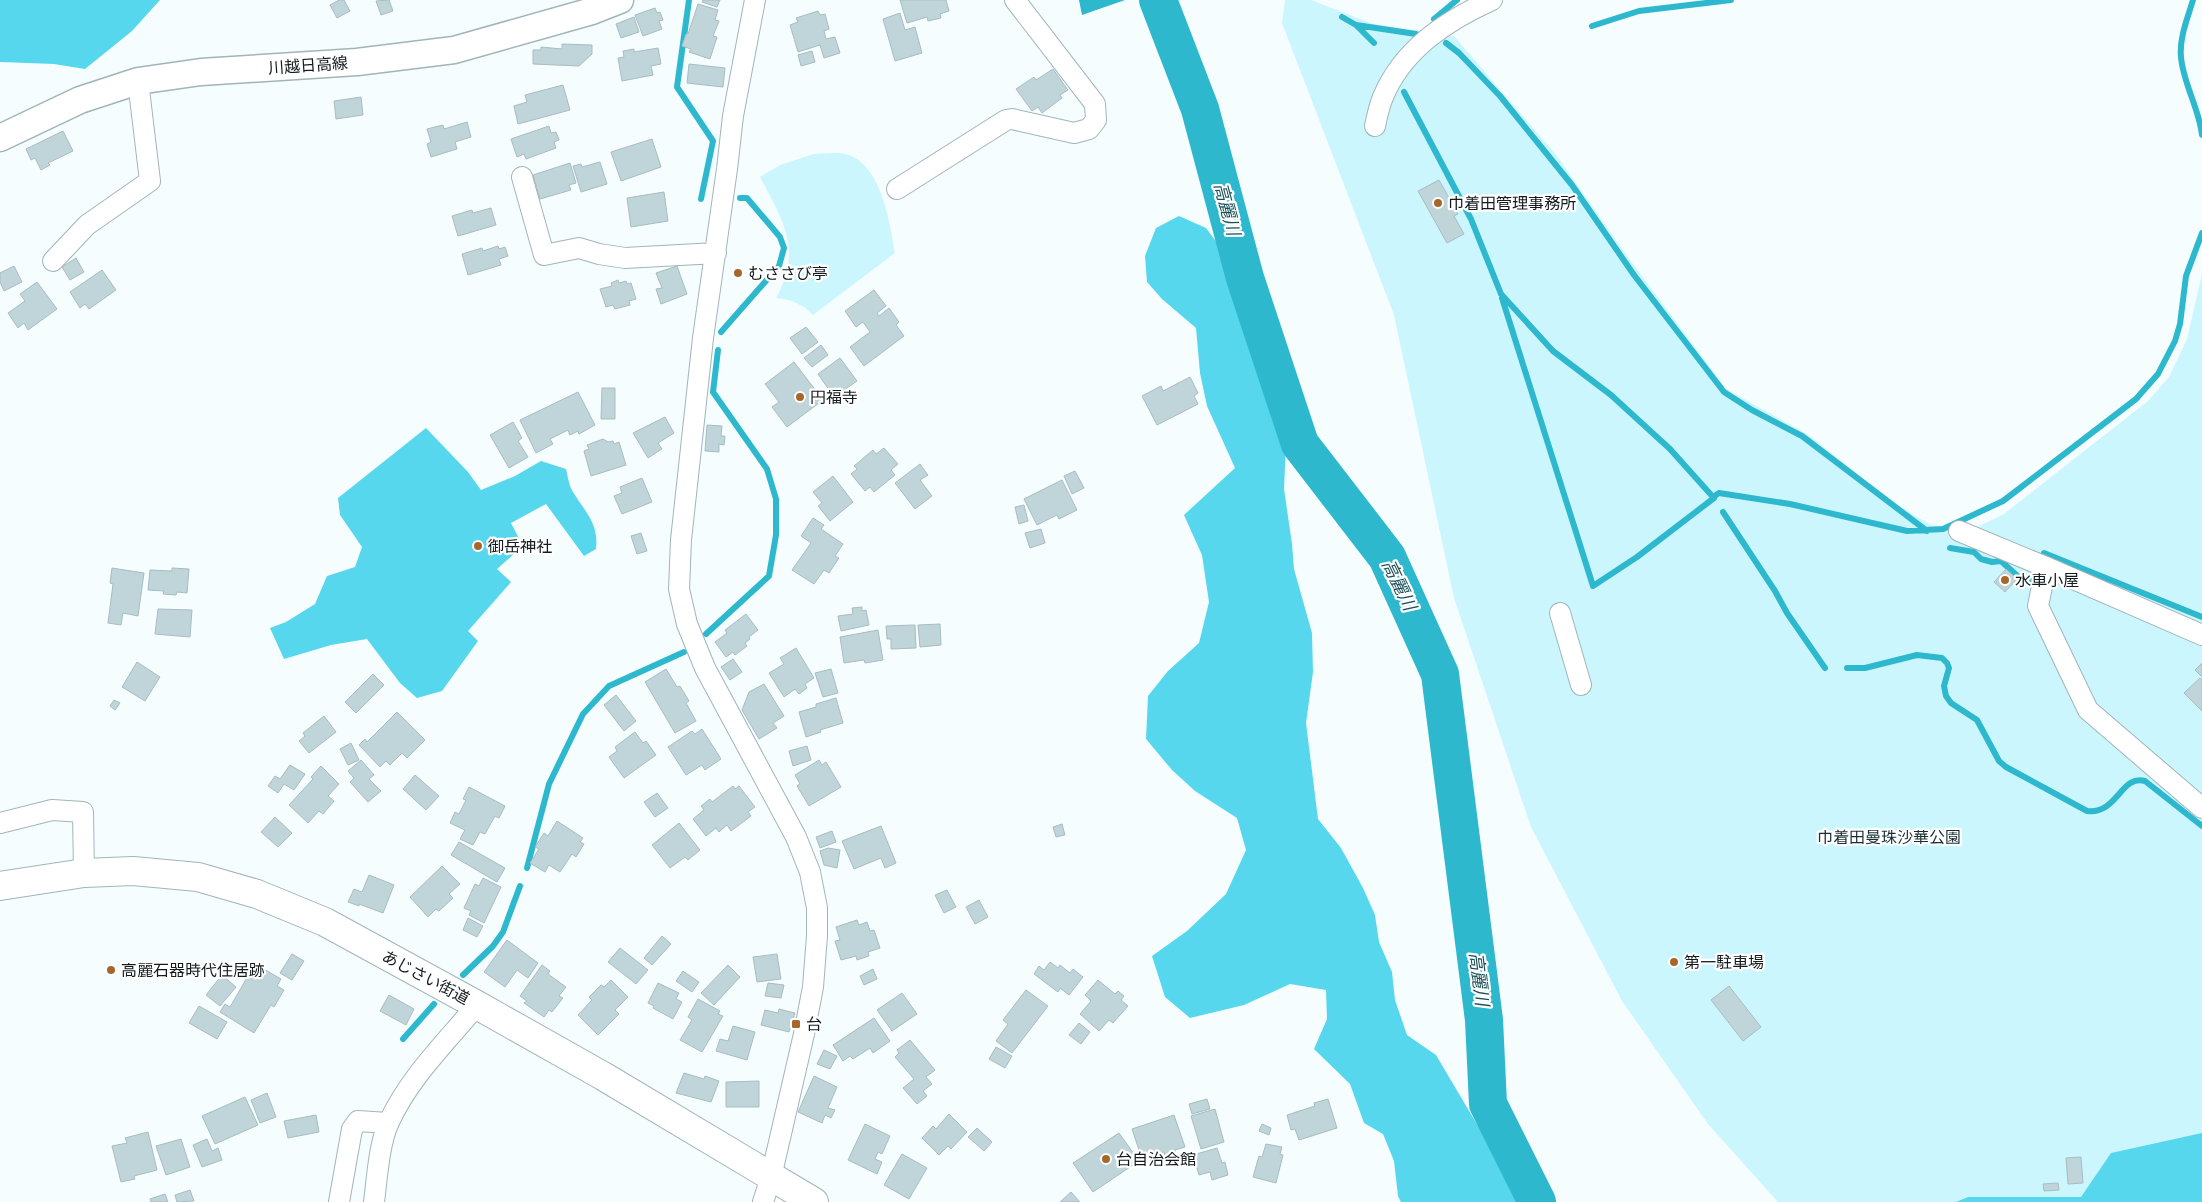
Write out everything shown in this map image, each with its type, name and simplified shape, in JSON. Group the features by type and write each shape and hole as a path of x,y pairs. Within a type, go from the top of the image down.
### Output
{"highway":[{"name":"あじさい街道","path":"0,886 84,874 133,871 198,878 257,894 325,922 603,1076 767,1189 814,1202"}],"main road":[{"name":"川越日高線","path":"0,138 80,100 138,81 201,72 357,62 454,50 592,11 620,0"}],"street":[{"path":"755,0 733,116 693,422 681,540 679,589 687,624 705,668 796,837 810,872 817,908 817,936 812,987 798,1062 767,1189"},
{"path":"897,189 1006,120 1012,119 1074,133 1089,129 1096,120 1095,104 1016,0"},
{"path":"1375,126 1382,97 1402,62 1435,31 1492,0"},
{"path":"53,261 87,225 150,181 138,81"},
{"path":"522,177 544,254 579,248 599,254 625,258 716,253"},
{"path":"1959,531 2202,635"},
{"path":"2046,567 2038,606 2088,710 2202,808"},
{"path":"1560,613 1582,685"},
{"path":"0,823 52,810 83,812 84,874"},
{"path":"374,1202 378,1166 388,1123 416,1079 477,1005"},
{"path":"339,1202 352,1129 358,1121 388,1123"}],"green space":[{"name":"巾着田曼珠沙華公園","path":"1285,0 1311,0 1373,24 1454,36 1557,156 1627,256 1726,389 1807,434 1895,504 1933,526 1975,528 2004,514 2148,401 2169,377 2187,339 2202,274 2202,1202 1778,1202 1708,1124 1622,1001 1531,827 1454,598 1394,315 1282,23"},
{"path":"814,154 845,154 857,159 867,169 882,195 895,253 813,315 796,303 776,298 784,281 789,250 782,222 760,177 780,165"}],"shaded area":[{"path":"0,0 160,0 132,31 85,69 54,64 0,62"},
{"path":"1079,0 1125,0 1082,15"},
{"path":"1179,216 1206,228 1232,263 1234,287 1265,391 1281,415 1286,444 1284,489 1294,569 1312,633 1313,672 1306,723 1318,819 1341,848 1363,888 1375,915 1379,942 1392,972 1395,1000 1407,1035 1436,1055 1488,1143 1518,1202 1401,1202 1398,1196 1394,1161 1383,1134 1364,1123 1350,1084 1314,1049 1327,1019 1326,990 1290,984 1244,1005 1190,1018 1165,997 1152,956 1187,931 1226,894 1246,850 1237,818 1195,791 1172,770 1146,739 1148,696 1168,671 1199,643 1209,602 1202,555 1184,515 1235,468 1207,406 1200,373 1196,328 1162,299 1147,282 1145,256 1156,228"},
{"path":"426,428 468,472 481,490 515,476 541,461 566,469 572,490 593,525 596,549 584,556 546,504 511,523 523,546 497,569 511,582 468,631 478,641 442,691 417,698 400,683 367,639 331,645 284,659 270,628 286,622 315,604 327,576 355,567 362,547 340,515 338,498"},
{"path":"2202,1133 2202,1202 1956,1202 1968,1197 2081,1197 2111,1153"}],"building":[{"path":"339,0 344,0 350,11 337,18 330,5"},
{"path":"389,0 393,11 381,15 376,1"},
{"path":"703,0 720,0 717,7 702,2"},
{"path":"900,0 946,0 949,11 940,14 941,18 928,21 927,17 907,23"},
{"path":"698,4 718,10 715,20 719,21 713,36 717,37 710,59 689,52 691,49 682,46"},
{"path":"655,8 657,13 660,12 663,20 659,21 662,29 643,36 635,15"},
{"path":"818,11 820,15 825,14 829,29 824,31 826,39 835,37 840,53 824,58 820,45 798,52 790,25 798,22 796,18"},
{"path":"900,13 905,30 915,27 922,53 895,61 883,19"},
{"path":"634,17 639,32 621,38 616,24"},
{"path":"562,44 592,45 592,54 579,66 533,64 533,50 541,50 541,47 562,49"},
{"path":"658,48 661,64 651,66 653,75 622,81 618,58 624,57 623,51 634,49 634,52"},
{"path":"812,51 815,62 801,66 798,55"},
{"path":"689,64 725,68 723,87 687,83"},
{"path":"1053,69 1068,90 1060,95 1062,98 1042,113 1038,107 1032,111 1016,89 1034,77 1036,80"},
{"path":"563,85 570,110 518,124 514,106 527,102 525,95"},
{"path":"361,97 363,115 336,119 334,101"},
{"path":"467,122 471,137 455,142 457,149 431,157 427,144 431,142 427,129 443,125 444,129"},
{"path":"549,126 551,133 556,132 559,140 554,142 556,148 526,159 524,154 517,157 511,139"},
{"path":"63,131 73,151 48,163 50,165 41,170 35,158 31,160 26,149"},
{"path":"652,139 661,167 621,181 611,152"},
{"path":"600,162 607,184 581,192 573,166 581,164 582,167"},
{"path":"570,163 576,183 569,185 571,190 540,199 533,175"},
{"name":"巾着田管理事務所","path":"1439,180 1458,214 1454,216 1464,234 1447,243 1418,191"},
{"path":"664,192 668,221 631,227 627,198"},
{"path":"491,208 496,225 458,236 452,216 472,210 473,213"},
{"path":"498,246 499,249 505,247 508,256 499,259 501,265 468,275 462,254 482,248 483,251"},
{"path":"76,258 84,272 70,280 62,267"},
{"path":"14,266 22,282 4,291 0,282 0,273"},
{"path":"677,266 687,294 661,304 656,289 662,288 656,273"},
{"path":"102,270 116,290 89,309 85,304 80,308 70,292"},
{"path":"618,280 619,283 626,281 627,284 631,283 636,299 629,301 630,305 615,309 613,305 606,307 600,289 612,286 611,283"},
{"path":"37,282 57,309 28,330 24,323 18,328 8,313 25,301 20,294"},
{"path":"874,290 886,306 877,313 879,316 889,308 899,322 896,325 904,336 864,366 850,347 870,332 863,322 856,327 845,311"},
{"path":"806,327 818,342 802,354 790,338"},
{"path":"821,345 828,355 812,367 804,358"},
{"path":"840,358 857,381 834,397 818,374"},
{"path":"794,362 823,400 787,427 772,407 779,402 765,384"},
{"path":"1190,377 1198,393 1194,396 1198,404 1157,425 1142,396 1161,386 1163,391"},
{"path":"602,388 615,388 615,419 601,419"},
{"path":"578,392 595,425 579,434 578,431 570,435 568,430 550,439 553,444 536,453 520,420"},
{"path":"665,417 674,433 658,443 662,449 648,458 633,433"},
{"path":"513,422 522,438 518,441 528,457 509,468 490,435"},
{"path":"707,425 722,426 721,436 725,436 724,445 719,444 719,452 705,451"},
{"path":"603,439 608,442 613,441 614,444 619,442 626,465 591,476 584,451 589,449 587,445"},
{"path":"884,448 898,464 891,470 895,475 874,492 870,487 865,491 851,474 857,469 854,466 873,450 876,454"},
{"path":"920,464 928,475 920,480 932,496 915,509 895,483"},
{"path":"1075,471 1084,488 1072,494 1064,476"},
{"path":"833,476 853,502 830,521 818,506 822,503 813,492"},
{"path":"642,478 652,502 622,514 614,496 622,493 620,487"},
{"path":"1062,480 1077,510 1059,519 1057,515 1037,525 1024,499"},
{"path":"1024,505 1028,521 1019,524 1015,507"},
{"path":"813,518 824,525 821,529 843,544 835,556 839,558 829,573 824,570 814,584 792,570 811,543 801,536"},
{"path":"1041,529 1045,543 1030,548 1025,533"},
{"path":"641,533 647,551 637,554 631,536"},
{"path":"112,568 144,573 138,616 123,613 121,625 108,623 113,584 110,583"},
{"path":"172,568 189,569 187,593 177,592 176,595 163,594 164,591 148,590 150,570 172,571"},
{"name":"水車小屋","path":"2006,569 2017,579 2005,592 1994,582"},
{"path":"862,607 862,611 866,610 869,625 841,631 838,616 853,614 852,608"},
{"path":"158,609 192,610 190,637 155,634"},
{"path":"746,614 758,630 749,637 750,639 745,643 747,646 735,655 733,652 726,657 715,642 727,633 725,630"},
{"path":"940,624 941,645 920,647 918,625"},
{"path":"915,625 916,648 891,649 891,639 887,639 886,626"},
{"path":"878,630 883,660 865,663 864,660 844,663 840,637"},
{"path":"796,648 814,678 805,684 807,688 799,694 795,689 784,697 769,673 784,664 780,658"},
{"path":"733,659 742,672 730,680 721,667"},
{"path":"137,662 160,677 145,701 122,687"},
{"path":"2202,663 2202,677 2195,670"},
{"path":"666,669 677,687 680,686 689,701 686,703 696,721 675,733 645,682"},
{"path":"831,669 838,693 823,697 815,673"},
{"path":"373,674 384,685 356,713 345,702"},
{"path":"2200,678 2202,680 2202,711 2184,693"},
{"path":"764,684 784,716 773,723 777,728 759,739 742,710 749,692"},
{"path":"616,695 636,721 624,731 604,705"},
{"path":"836,698 843,723 820,730 821,732 806,737 799,712"},
{"path":"114,700 120,703 115,710 110,706"},
{"path":"397,712 425,740 407,758 402,753 390,765 386,761 380,767 359,745 365,739 367,742"},
{"path":"324,716 336,732 309,753 299,741 305,736 303,733"},
{"path":"702,729 721,759 705,770 702,765 686,775 668,747 692,731 695,734"},
{"path":"635,732 643,743 646,741 656,755 624,778 609,757 617,751 615,747"},
{"path":"351,743 359,760 348,765 340,749"},
{"path":"807,746 811,760 793,766 789,751"},
{"path":"361,760 374,775 369,779 381,791 368,802 350,782 354,778 348,771"},
{"path":"819,760 822,765 826,762 841,787 809,806 797,786 800,784 795,775"},
{"path":"290,765 305,774 294,790 284,784 278,793 268,786 275,776 280,779"},
{"path":"321,766 339,784 328,796 334,801 323,814 319,811 308,823 289,805 313,779 311,777"},
{"path":"415,775 439,796 426,810 403,789"},
{"path":"733,786 735,789 739,786 755,807 748,812 751,816 731,831 727,825 719,832 716,828 706,836 693,819 704,810 701,806 710,799 712,802"},
{"path":"469,787 505,806 499,818 495,816 485,834 480,832 473,845 460,839 465,830 450,823 455,812 459,814 466,800 463,799"},
{"path":"657,793 668,808 655,817 644,802"},
{"path":"275,817 292,833 278,847 261,832"},
{"path":"557,821 583,838 580,842 584,844 576,857 572,854 560,872 549,865 545,872 530,863 539,849 535,847 544,833 548,836"},
{"path":"679,823 700,850 688,860 685,857 670,868 652,845"},
{"path":"1062,824 1065,835 1056,837 1053,827"},
{"path":"881,826 896,863 885,868 881,858 854,869 842,841"},
{"path":"832,831 836,842 820,848 816,837"},
{"path":"459,842 505,868 497,882 451,855"},
{"path":"828,848 840,850 837,868 824,865 820,851"},
{"path":"442,866 460,884 449,894 453,898 439,911 436,909 428,917 410,897"},
{"path":"369,875 394,885 383,913 348,902 354,889 362,892"},
{"path":"483,878 501,887 484,923 469,915 471,911 464,908 475,884 479,886"},
{"path":"947,890 956,907 944,913 935,895"},
{"path":"979,900 988,917 975,924 966,907"},
{"path":"468,918 483,926 477,937 463,930"},
{"path":"857,920 859,925 867,922 870,931 874,930 880,948 868,952 869,956 857,960 856,956 841,960 835,941 840,940 836,927"},
{"path":"662,936 671,944 652,965 644,958"},
{"path":"507,940 538,963 528,978 517,970 505,987 484,972"},
{"path":"620,948 648,970 636,984 608,962"},
{"path":"292,954 304,961 292,980 280,973"},
{"path":"777,954 781,979 757,982 753,957"},
{"path":"1050,962 1058,968 1060,965 1070,973 1073,969 1083,977 1069,995 1060,988 1058,992 1034,974 1039,966 1044,970"},
{"path":"255,964 281,979 277,986 284,990 274,1007 271,1005 254,1033 220,1012 225,1004 230,1007"},
{"path":"542,965 550,971 548,974 566,987 559,996 563,998 552,1012 549,1010 544,1017 524,1003 527,1001 520,996"},
{"path":"728,965 740,977 714,1005 701,993"},
{"path":"873,969 877,979 864,985 860,976"},
{"path":"683,971 699,982 692,992 676,981"},
{"path":"222,975 236,987 220,1006 206,995"},
{"path":"611,980 628,997 615,1010 619,1014 598,1035 578,1015 592,1000 589,997 601,985 604,987"},
{"path":"1098,980 1115,994 1118,991 1124,996 1121,1000 1128,1006 1113,1023 1109,1020 1099,1031 1080,1014 1091,1001 1085,995"},
{"path":"658,983 679,993 676,999 682,1002 673,1019 653,1008 654,1006 648,1003"},
{"path":"768,983 784,985 781,998 765,996"},
{"path":"1729,986 1761,1027 1743,1041 1711,1000"},
{"path":"1026,990 1048,1006 1012,1053 996,1041 1008,1024 1003,1020"},
{"path":"902,993 917,1014 892,1031 877,1010"},
{"path":"389,995 414,1009 406,1025 380,1011"},
{"path":"698,999 720,1011 718,1014 723,1016 702,1052 680,1040 692,1020 688,1017"},
{"path":"199,1006 227,1022 217,1039 189,1023"},
{"path":"779,1009 795,1013 789,1032 761,1025 765,1010 778,1013"},
{"path":"874,1018 890,1041 873,1053 870,1048 853,1059 850,1056 843,1061 833,1045"},
{"path":"1079,1023 1090,1032 1081,1044 1069,1035"},
{"path":"733,1026 755,1032 747,1060 716,1051 720,1039 728,1041"},
{"path":"910,1040 935,1070 926,1077 932,1084 923,1091 927,1096 917,1104 903,1088 914,1079 895,1057 899,1053 897,1050"},
{"path":"996,1047 1012,1056 1005,1068 989,1059"},
{"path":"824,1050 837,1056 830,1069 817,1064"},
{"path":"684,1073 704,1079 705,1076 719,1081 711,1102 676,1093"},
{"path":"814,1076 837,1087 828,1108 835,1110 831,1118 825,1115 822,1123 798,1112"},
{"path":"759,1081 759,1107 726,1107 726,1082"},
{"path":"267,1093 276,1117 260,1123 251,1100"},
{"path":"245,1097 258,1125 215,1144 202,1116"},
{"path":"1207,1099 1210,1109 1192,1114 1189,1104"},
{"path":"1328,1099 1337,1128 1299,1140 1295,1129 1291,1130 1287,1115 1315,1106 1314,1103"},
{"path":"1215,1109 1224,1142 1201,1149 1191,1116"},
{"path":"949,1114 967,1132 951,1149 948,1146 939,1155 922,1138 933,1126 936,1129"},
{"path":"316,1115 319,1132 288,1138 284,1121"},
{"path":"1174,1115 1185,1147 1165,1156 1164,1152 1142,1159 1132,1129"},
{"path":"865,1124 890,1136 882,1154 878,1152 875,1159 882,1162 877,1174 848,1160"},
{"path":"1262,1124 1271,1128 1269,1135 1259,1131"},
{"path":"977,1128 992,1142 984,1151 968,1137"},
{"path":"148,1132 157,1170 134,1176 135,1179 121,1182 112,1146 127,1143 125,1138"},
{"path":"1119,1133 1139,1161 1093,1192 1073,1163"},
{"path":"181,1139 190,1167 166,1175 156,1146"},
{"path":"207,1139 212,1151 218,1148 222,1160 202,1167 193,1145"},
{"path":"1266,1144 1282,1147 1280,1154 1283,1155 1276,1183 1253,1177 1259,1156 1262,1157"},
{"path":"1217,1148 1222,1163 1225,1162 1228,1175 1212,1180 1210,1172 1199,1175 1193,1155"},
{"path":"902,1154 927,1168 909,1199 884,1185"},
{"path":"2081,1157 2083,1183 2068,1184 2066,1158"},
{"path":"2058,1183 2059,1190 2044,1191 2043,1184"},
{"path":"190,1190 194,1201 177,1202 175,1195"},
{"path":"1071,1192 1080,1202 1060,1202"},
{"path":"165,1194 168,1202 151,1202 150,1199"}],"waterway":[{"path":"689,0 677,87 713,141 701,199"},
{"name":"高麗川","path":"1158,0 1200,109 1245,278 1300,444 1387,557 1440,674 1484,1020 1488,1104 1537,1202"},
{"path":"1434,19 1457,0"},
{"path":"1592,26 1639,11 1731,0"},
{"path":"2193,0 2186,20 2181,57 2182,67 2198,115 2202,135"},
{"path":"1342,17 1356,25 1374,43"},
{"path":"1356,25 1416,34"},
{"path":"1446,43 1459,53 1500,96 1572,185 1634,275 1724,392 1752,410 1802,436 1927,531"},
{"path":"1404,92 1471,219 1501,294 1553,351 1611,395 1670,449 1713,497 1719,493 1790,504 1907,531 1943,529 2003,501 2136,399 2158,374 2175,341 2180,324 2186,276 2202,233"},
{"path":"721,332 779,266 784,248 780,237 747,198 740,198"},
{"path":"1502,298 1593,586 1637,557 1714,498"},
{"path":"706,634 769,576 776,535 776,499 767,469 713,392 718,350"},
{"path":"1723,512 1775,591 1787,613 1825,668"},
{"path":"1950,548 1974,552 1981,559 1992,562 2001,561 2023,581 2033,577"},
{"path":"2044,553 2202,617"},
{"path":"527,868 549,784 583,714 609,686 684,652"},
{"path":"1847,668 1865,668 1917,655 1942,658 1949,668 1944,686 1946,696 1951,703 1977,720 1999,761 2006,767 2087,811 2097,811 2105,807 2130,783 2137,780 2145,781 2202,826"},
{"path":"463,975 493,946 503,932 520,886"},
{"path":"403,1039 434,1004"}],"place":[{"name":"巾着田管理事務所","path":"1438,203"},
{"name":"むささび亭","path":"738,273"},
{"name":"円福寺","path":"800,397"},
{"name":"御岳神社","path":"478,546"},
{"name":"水車小屋","path":"2005,580"},
{"name":"第一駐車場","path":"1674,962"},
{"name":"高麗石器時代住居跡","path":"111,970"},
{"name":"台","path":"796,1024"},
{"name":"台自治会館","path":"1106,1159"}]}
